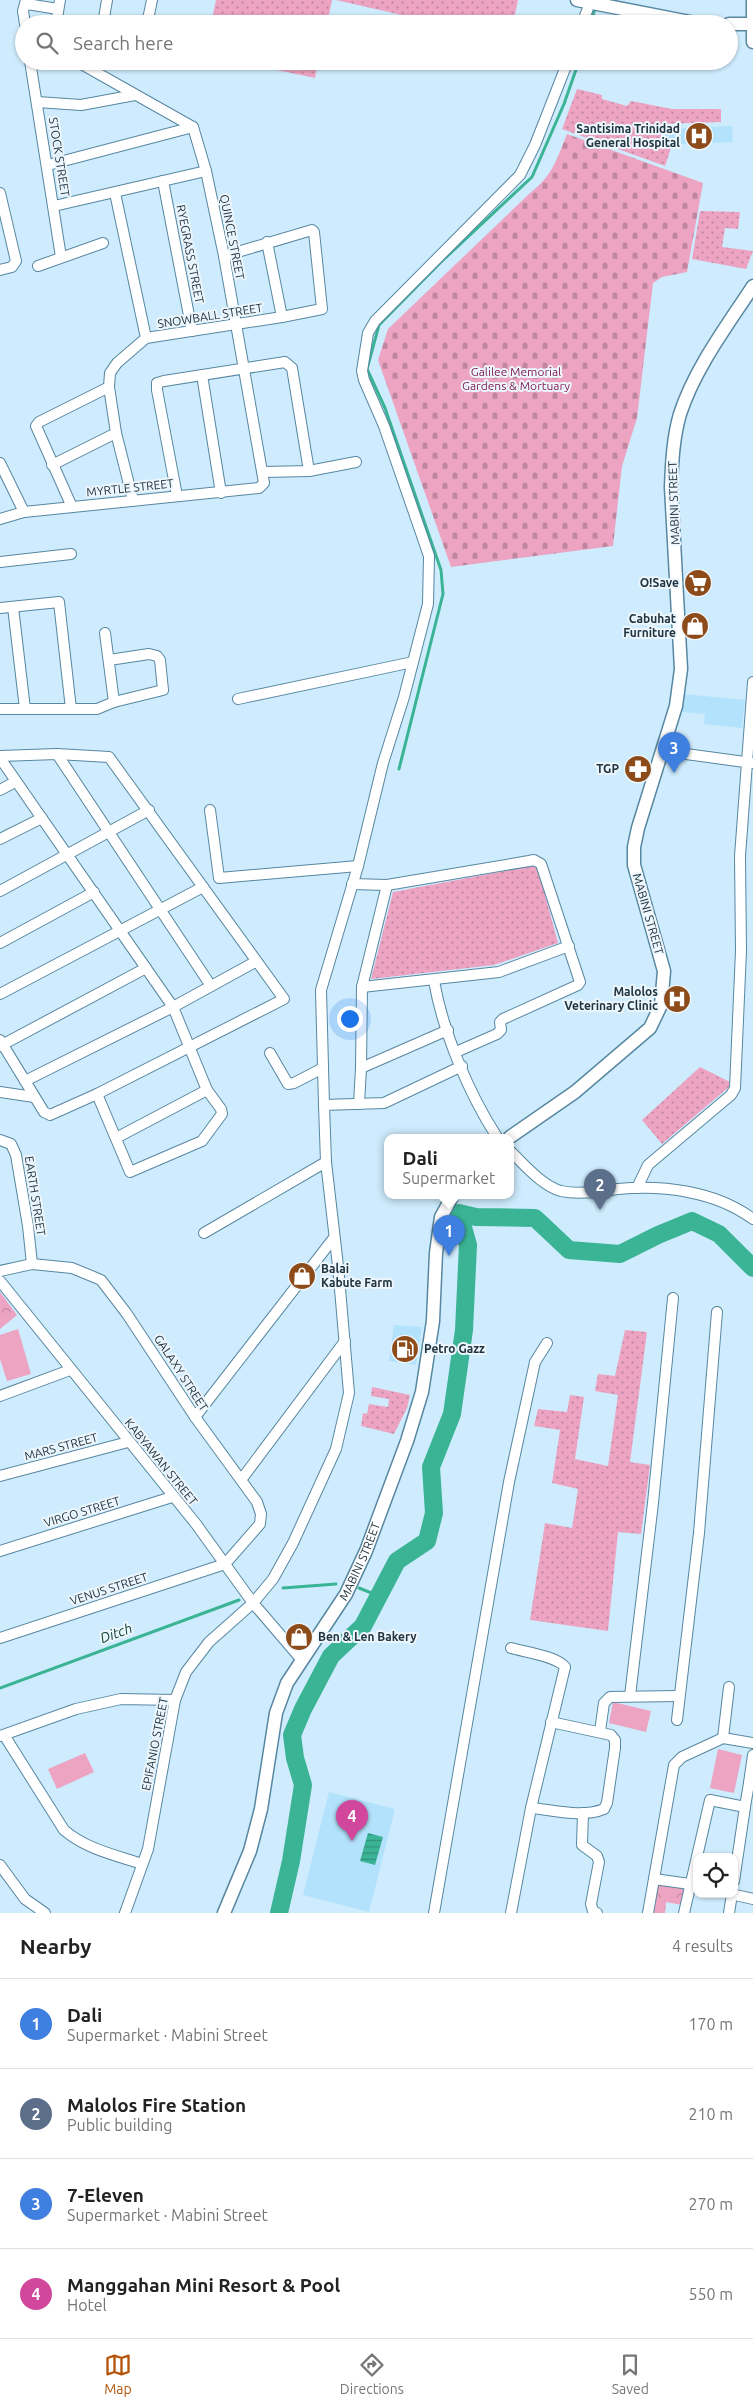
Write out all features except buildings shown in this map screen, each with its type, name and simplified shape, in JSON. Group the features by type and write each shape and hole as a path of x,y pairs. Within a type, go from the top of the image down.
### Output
{"main road":[{"path":"752,0 753,42"},
{"path":"586,1 655,15"},
{"path":"738,24 752,24"},
{"name":"MABINI STREET","path":"514,1134 575,1092 650,1028 662,1006 664,971 634,865 634,847 638,828 664,751 676,706 681,669 671,487 674,449 680,414 698,375 753,286"},
{"name":"MABINI STREET","path":"224,1913 250,1851 261,1809 276,1713 287,1683 346,1594 366,1551 407,1441 422,1392 433,1322 436,1254 441,1216 452,1199"}],"street":[{"path":"104,15 107,0"},
{"path":"149,15 152,0"},
{"path":"584,15 586,1"},
{"path":"24,15 26,2 59,5"},
{"name":"STOCK STREET","path":"32,70 61,257"},
{"path":"92,70 193,127"},
{"name":"EPIFANIO STREET","path":"125,1913 148,1849 175,1700 186,1672 209,1642 253,1603 273,1580 293,1543 336,1449 349,1393 326,1162 321,990 358,866 383,763 428,604 429,556 384,426 364,380 362,371 368,333 375,321 520,175 547,118 565,70"},
{"path":"37,102 80,105 135,95"},
{"path":"48,166 193,127"},
{"name":"QUINCE STREET","path":"193,127 206,171 224,256 263,472 263,486"},
{"path":"54,206 206,171"},
{"name":"RYEGRASS STREET","path":"163,181 192,331"},
{"path":"0,193 16,260 12,267 0,270"},
{"path":"115,193 146,338"},
{"name":"SNOWBALL STREET","path":"109,387 113,368 146,338 282,317 322,308 314,232 312,230 267,242"},
{"path":"224,256 267,242 282,317"},
{"path":"38,266 103,243"},
{"path":"178,496 156,390 157,383 202,374 285,362 292,368 309,471"},
{"path":"202,374 221,493"},
{"path":"72,507 36,426 39,422 109,387 116,433 133,500"},
{"path":"52,465 116,433"},
{"path":"263,472 309,471 356,462"},
{"path":"0,463 24,512"},
{"name":"MYRTLE STREET","path":"0,519 24,512 221,493 263,486"},
{"path":"0,562 71,554"},
{"path":"0,608 59,602 71,709"},
{"path":"13,607 25,709"},
{"path":"105,633 114,702"},
{"path":"0,709 97,709 114,702 159,693 163,690 164,684 160,660 157,656 148,654 109,660"},
{"path":"238,699 413,662"},
{"path":"637,1188 648,1165 731,1095 735,1088 741,951 740,856 750,763 753,682"},
{"path":"664,751 750,763"},
{"path":"57,754 211,986"},
{"path":"97,1094 130,1172 202,1142 222,1114 221,1109 206,1090 189,1048 173,1007 122,930 66,854 0,757 57,754 109,757 149,810 255,962 284,999 189,1048 97,1094 52,1114 44,1112 1,1044 146,968"},
{"path":"0,790 16,782"},
{"path":"0,891 149,810"},
{"path":"210,810 219,878 358,866"},
{"path":"0,839 42,818"},
{"path":"352,884 387,885 529,861 541,864 580,979 578,985 503,1019 500,1022 500,1032 456,1052"},
{"path":"359,1104 362,987 387,885"},
{"path":"0,994 202,887"},
{"path":"0,942 94,892"},
{"path":"362,987 434,981 500,972 569,946"},
{"path":"25,1081 173,1007 255,962"},
{"path":"434,981 439,1006 478,1108 495,1134"},
{"path":"361,1068 448,1030"},
{"path":"270,1053 288,1084 294,1083 323,1068"},
{"path":"324,1105 384,1103 462,1066"},
{"path":"116,1138 206,1090"},
{"path":"0,1092 34,1097"},
{"name":"EARTH STREET","path":"0,1140 11,1144 16,1155 28,1226 32,1264"},
{"path":"514,1154 549,1185 562,1191 670,1188 714,1199 742,1211 753,1219"},
{"path":"204,1234 326,1162"},
{"path":"195,1417 333,1238"},
{"name":"GALAXY STREET","path":"0,1271 32,1264 72,1268 101,1280 128,1314 195,1417 257,1502 261,1514 260,1524 225,1564"},
{"name":"KABYAWAN STREET","path":"0,1281 172,1497 196,1524 253,1603 301,1660"},
{"path":"630,1696 653,1503 673,1298"},
{"path":"677,1720 699,1533 717,1312"},
{"path":"241,1480 345,1341"},
{"path":"434,1913 509,1482 535,1362 547,1343"},
{"path":"0,1396 70,1370"},
{"name":"MARS STREET","path":"0,1476 128,1442"},
{"name":"VIRGO STREET","path":"0,1551 172,1497"},
{"name":"VENUS STREET","path":"0,1638 225,1564"},
{"path":"511,1913 531,1808 565,1667 562,1662 552,1658 512,1648"},
{"path":"723,1738 729,1687"},
{"path":"600,1731 606,1700 610,1697 679,1696"},
{"path":"142,1864 76,1840 64,1830 2,1735 76,1708 121,1698 175,1700"},
{"path":"531,1808 583,1813 598,1812 604,1809 607,1804 615,1740 611,1735 600,1731 551,1722"},
{"path":"648,1913 674,1765 682,1757 723,1738 753,1743"},
{"path":"738,1854 745,1807 751,1784 753,1755"},
{"path":"699,1853 710,1800 745,1807"},
{"path":"583,1813 582,1845 597,1856 599,1862 591,1904 593,1911 597,1913"},
{"path":"0,1866 25,1899 45,1913"},
{"path":"654,1879 693,1884 684,1913"},
{"path":"738,1895 753,1899"},
{"path":"730,1913 732,1898"}],"shaded area":[{"name":"Santisima Trinidad General Hospital","path":"732,126 733,142 666,145 665,129"},
{"path":"684,694 745,700 742,728 704,724 705,714 682,712"},
{"path":"394,1325 422,1327 416,1365 389,1361"},
{"path":"329,1792 395,1809 369,1912 303,1895"},
{"path":"368,1833 383,1837 375,1865 360,1861"}],"green space":[{"path":"216,0 332,0 329,15 213,15"},
{"path":"336,0 518,0 515,15 402,15"},
{"path":"276,70 316,70 315,78"},
{"path":"577,89 602,95 602,99 627,106 631,101 672,109 721,109 721,122 661,124 661,148 671,148 665,166 562,129"},
{"name":"Galilee Memorial Gardens & Mortuary","path":"567,134 703,183 687,272 662,277 653,283 637,418 622,466 613,546 451,567 378,360 388,329 544,180 553,167"},
{"path":"700,211 740,212 738,229 725,228 722,247 753,251 746,269 692,259"},
{"path":"537,865 558,943 494,965 371,979 393,892"},
{"path":"700,1067 730,1082 729,1087 662,1144 642,1120"},
{"path":"0,1292 17,1315 0,1329"},
{"path":"18,1329 31,1374 7,1381 0,1359 0,1335"},
{"path":"625,1330 647,1332 630,1462 650,1465 641,1534 618,1532 608,1631 530,1620 545,1523 572,1528 578,1489 552,1483 560,1430 534,1426 538,1409 567,1412 570,1395 584,1397 575,1459 608,1466 618,1395 595,1391 598,1374 615,1376"},
{"path":"372,1387 410,1395 407,1408 394,1434 361,1426 363,1413 367,1414 369,1404 388,1407 389,1399 371,1396"},
{"path":"613,1702 651,1711 646,1732 609,1723"},
{"path":"718,1749 742,1755 734,1793 710,1788"},
{"path":"85,1753 94,1772 57,1789 48,1769"},
{"path":"655,1884 685,1889 682,1905 666,1902 665,1913 651,1913"}],"waterway":[{"path":"593,15 595,8"},
{"path":"399,769 443,594 441,570 385,408 367,369 379,325 441,262 532,177 564,104 576,70"},
{"path":"279,1913 291,1861 303,1785 295,1758 292,1735 303,1709 331,1656 363,1626 397,1561 427,1541 434,1513 431,1467 452,1414 464,1330 468,1245 459,1213 476,1217 535,1218 569,1250 620,1254 692,1221 719,1234 753,1268"},
{"name":"Ditch","path":"283,1588 336,1584"},
{"name":"Ditch","path":"359,1588 379,1596"},
{"name":"Ditch","path":"0,1688 239,1600"}],"place":[{"name":"Santisima Trinidad General Hospital","path":"699,136"},
{"name":"O!Save","path":"698,583"},
{"name":"Cabuhat Furniture","path":"695,626"},
{"name":"TGP","path":"638,769"},
{"name":"7-Eleven","path":"674,773"},
{"name":"Malolos Veterinary Clinic","path":"677,999"},
{"name":"Malolos Fire Station","path":"600,1210"},
{"name":"Dali","path":"449,1256"},
{"name":"Balai Kabute Farm","path":"302,1276"},
{"name":"Petro Gazz","path":"405,1349"},
{"name":"Ben & Len Bakery","path":"299,1637"},
{"name":"Manggahan Mini Resort & Pool","path":"352,1841"}]}
